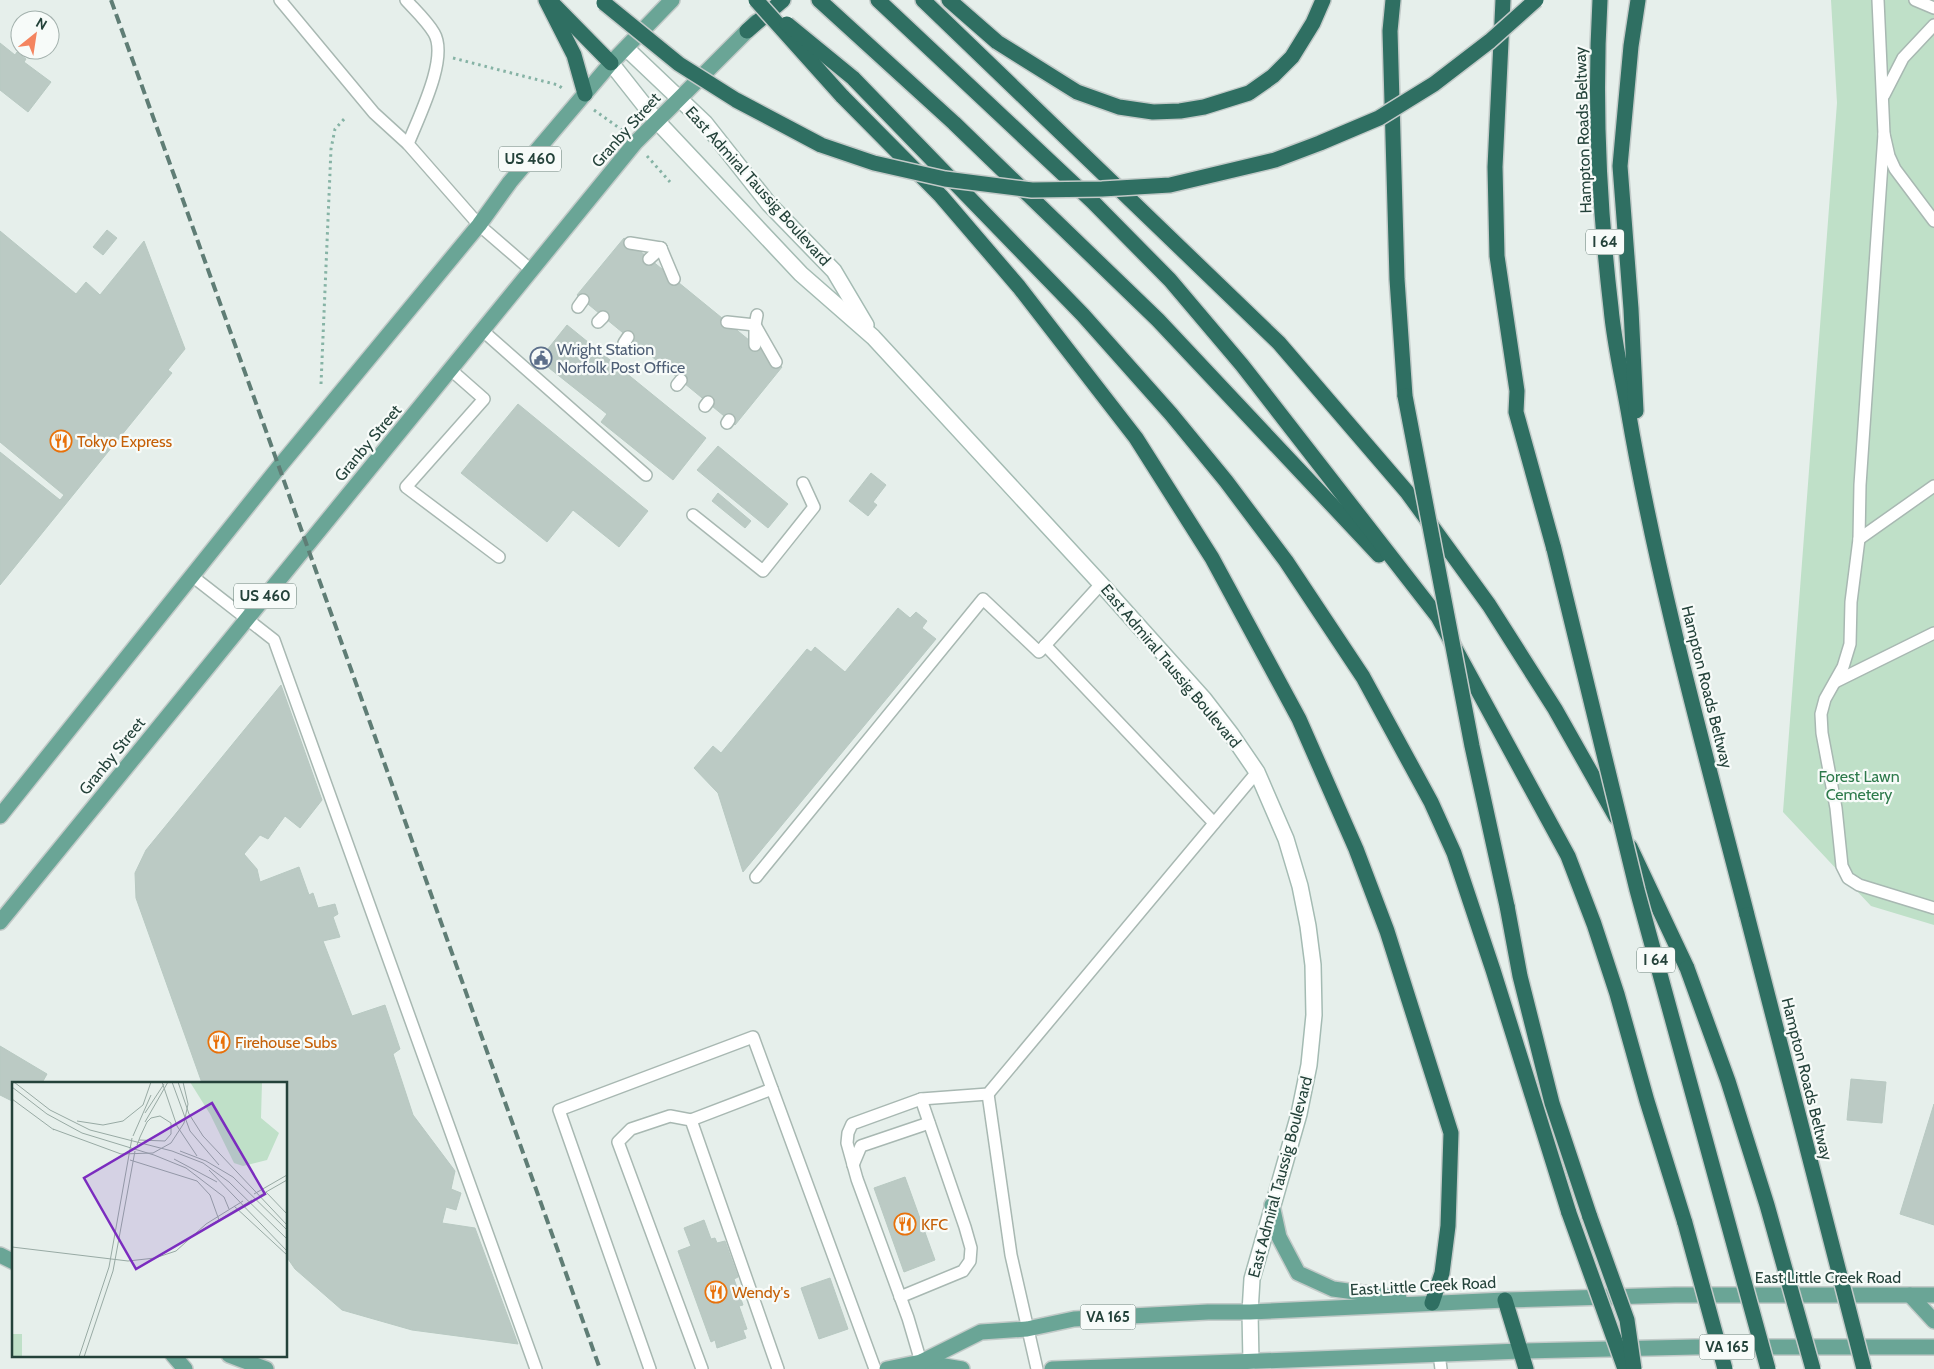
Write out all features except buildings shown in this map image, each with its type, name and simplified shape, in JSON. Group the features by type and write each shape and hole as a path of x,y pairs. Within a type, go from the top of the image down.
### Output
{"highway":[{"path":"546,0 574,55 585,94"},
{"path":"550,0 611,63"},
{"path":"756,0 853,78 1076,309 1171,414 1226,481 1286,561 1363,677 1426,794 1454,853 1569,1213 1625,1369"},
{"path":"756,0 842,96 941,196 1013,280 1136,438 1212,558 1299,719 1356,849 1387,931 1451,1133 1448,1226 1442,1273 1432,1303"},
{"path":"747,30 783,0"},
{"path":"819,0 989,157 1158,320 1438,617"},
{"path":"878,0 1092,201 1170,280 1242,365 1438,617 1568,856 1594,924 1617,994 1647,1101 1685,1223 1725,1369"},
{"path":"923,0 1279,343 1407,492 1489,605 1555,710 1610,805 1687,968 1728,1081 1767,1205 1813,1369"},
{"path":"949,0 997,42 1077,92 1120,107 1153,112 1204,106 1249,93 1273,76 1292,57 1313,23 1323,0"},
{"path":"1393,0 1390,31 1397,280 1405,396 1462,699 1507,906 1520,976 1552,1103 1627,1320 1634,1369"},
{"name":"I 64","path":"1503,0 1495,167 1497,256 1517,391 1516,412 1554,549 1637,890 1768,1369"},
{"path":"602,2 679,64 736,100 822,145 874,164 944,179 1032,190 1102,189 1170,185 1275,160 1379,118 1434,84 1490,41 1536,0"},
{"name":"Hampton Roads Beltway","path":"1600,0 1597,51 1600,183 1611,310 1640,482 1680,650 1864,1369"},
{"path":"1638,0 1631,46 1620,166 1631,309 1640,482"},
{"path":"1505,1300 1526,1369"}],"main road":[{"name":"US 460","path":"0,816 192,576 478,225 510,182 611,63 672,0"},
{"name":"Granby Street","path":"0,922 635,142 778,0"},
{"name":"East Admiral Taussig Boulevard","path":"626,48 705,123 769,204 834,271 873,337"},
{"name":"East Admiral Taussig Boulevard","path":"611,63 656,120 802,274 873,337 1101,584 1204,699 1257,772 1286,839 1300,886 1313,965 1314,1015 1309,1065 1299,1114 1252,1279 1250,1312 1251,1362"},
{"path":"1272,1205 1279,1237 1298,1273 1333,1289 1432,1303"},
{"path":"0,1255 12,1261"},
{"name":"East Little Creek Road","path":"887,1369 922,1362 981,1332 1027,1329 1074,1319 1505,1300 1676,1295 1934,1295"},
{"path":"1910,1295 1934,1321"},
{"name":"VA 165","path":"1052,1369 1251,1362 1440,1362 1521,1351 1695,1347 1934,1347"},
{"path":"174,1356 185,1369"},
{"path":"232,1356 266,1369"},
{"name":"East Little Creek Road","path":"922,1362 962,1369"}],"lane":[{"path":"280,0 374,113 408,144 478,225 531,270"},
{"path":"406,0 435,34 438,49 438,65 408,144"},
{"path":"1878,0 1883,96 1883,164 1876,237 1858,539 1851,602 1850,644 1843,667 1825,699 1821,714 1822,733 1836,808 1842,866 1848,878 1859,885 1934,908"},
{"path":"1915,0 1934,8"},
{"path":"1883,96 1903,58 1934,25"},
{"path":"1884,134 1889,156 1895,168 1934,221"},
{"path":"630,243 661,248"},
{"path":"649,258 661,248"},
{"path":"661,248 674,279"},
{"path":"727,322 756,320"},
{"path":"755,345 756,320"},
{"path":"756,320 776,362"},
{"path":"482,331 646,475"},
{"path":"451,370 484,399 406,487 498,557"},
{"path":"693,515 763,570 814,507 804,483"},
{"path":"1858,539 1934,486"},
{"path":"192,576 274,640 536,1369"},
{"path":"756,877 983,599 1038,652 1101,584"},
{"path":"1835,682 1934,633"},
{"path":"1045,645 1214,823"},
{"path":"922,1362 857,1179 847,1143 848,1133 852,1124 921,1098 988,1094 1257,772"},
{"path":"650,1369 559,1110 753,1037 875,1369"},
{"path":"702,1369 618,1142 631,1129 670,1116 691,1120 772,1088"},
{"path":"988,1094 1011,1255 1037,1369"},
{"path":"900,1297 963,1271 970,1261 971,1248 965,1226 921,1098"},
{"path":"691,1120 778,1369"},
{"path":"853,1165 861,1146 929,1123"}],"path":[{"path":"319,419 331,149 335,129 346,117"}],"green space":[{"name":"Forest Lawn Cemetery","path":"1831,0 1934,0 1934,925 1871,906 1783,812 1837,103"}],"railway":[{"path":"111,0 600,1369"}],"place":[{"name":"Wright Station Norfolk Post Office","path":"541,358"},
{"name":"Tokyo Express","path":"61,441"},
{"name":"Firehouse Subs","path":"219,1042"},
{"name":"KFC","path":"905,1224"},
{"name":"Wendy's","path":"716,1292"}]}
